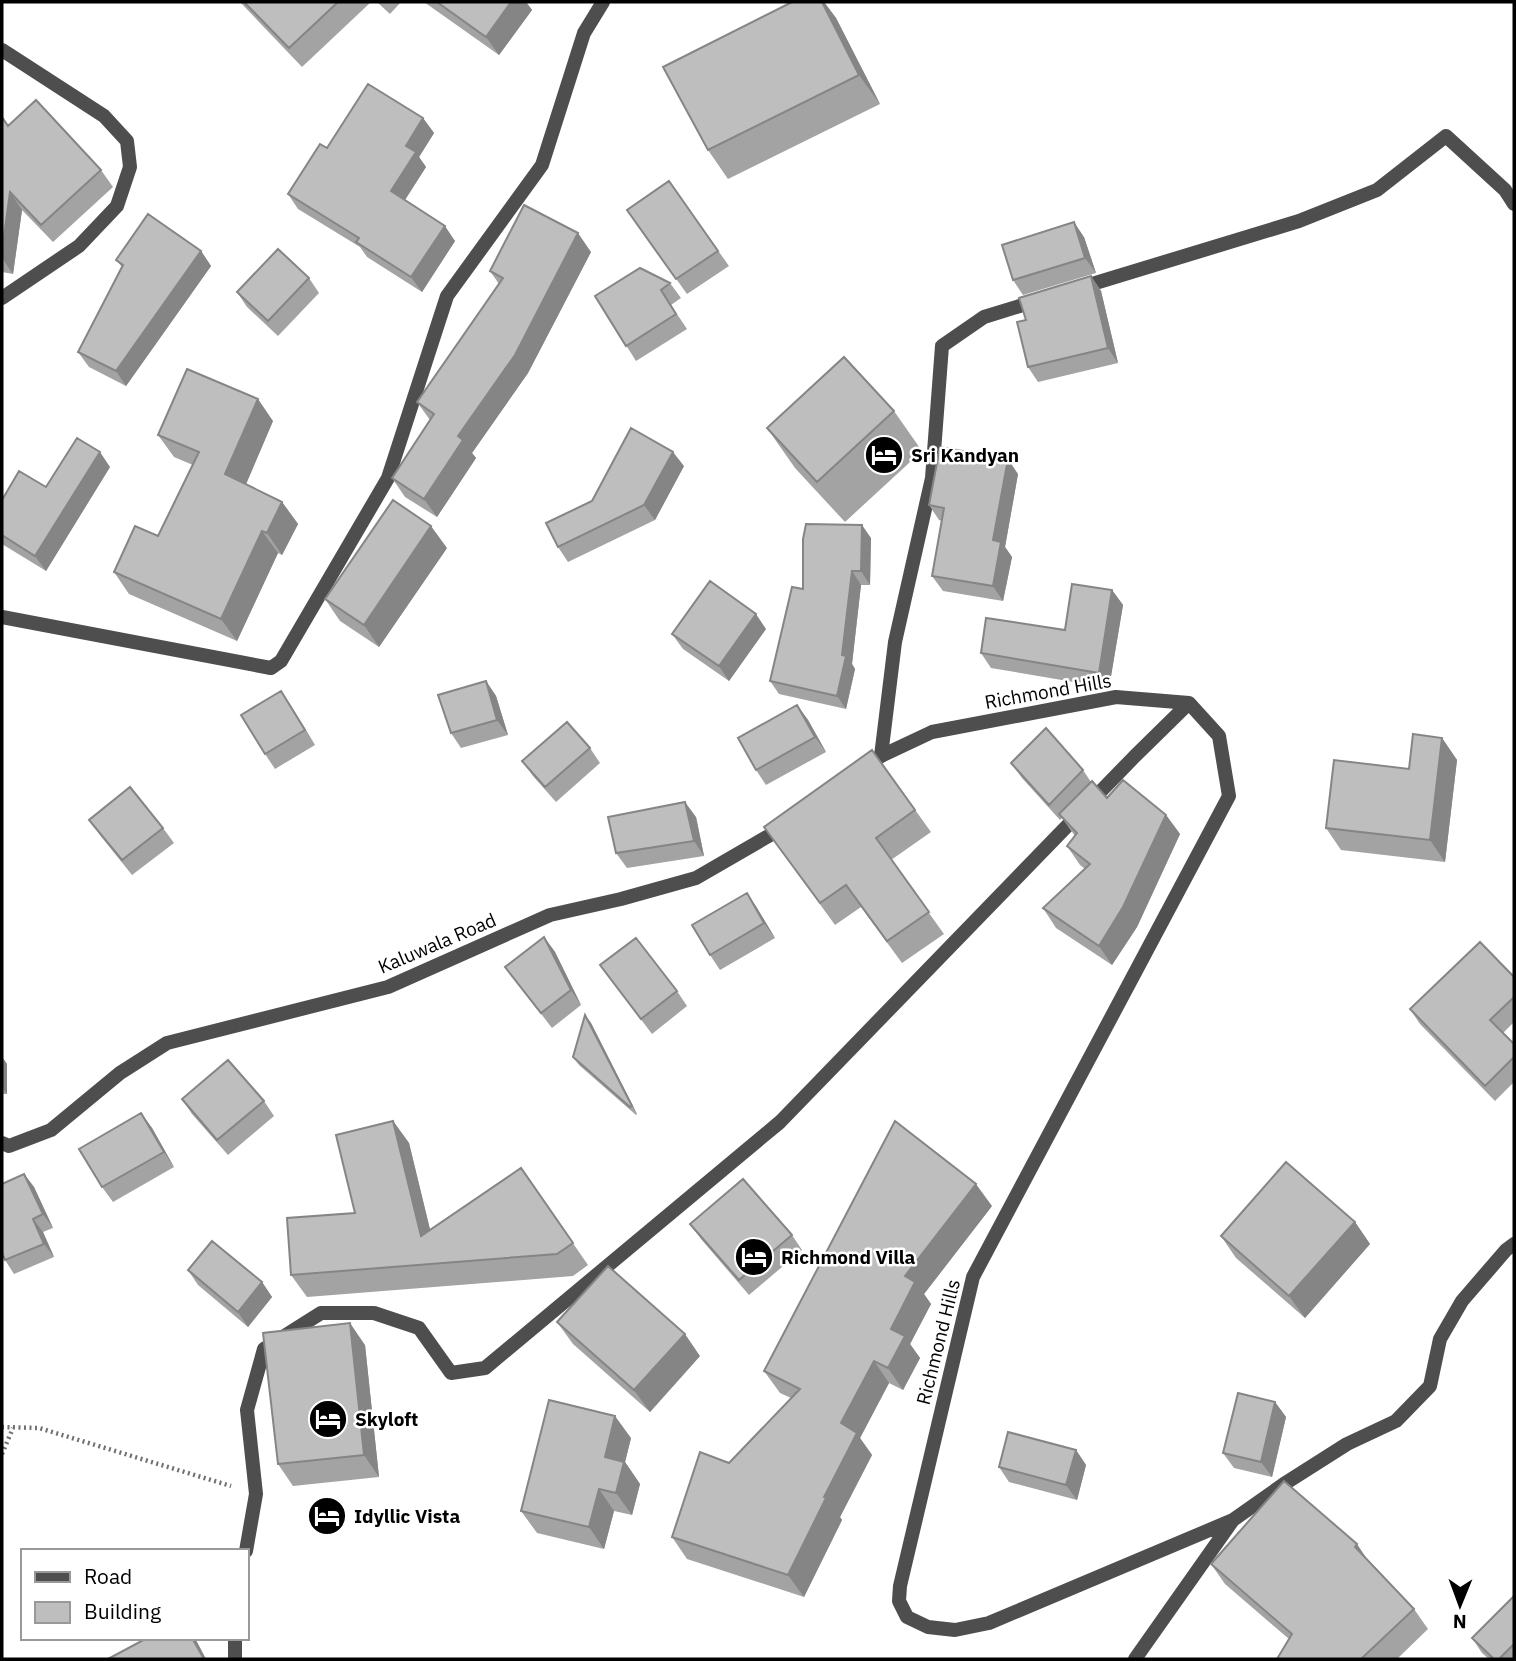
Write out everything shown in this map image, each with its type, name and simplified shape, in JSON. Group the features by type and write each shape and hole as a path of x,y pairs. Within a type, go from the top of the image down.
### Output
{"street":[{"path":"2,617 271,668 281,661 388,478 447,296 542,165 584,33 603,2"},
{"path":"2,50 104,116 127,141 130,167 117,205 79,246 2,298"},
{"path":"849,779 881,755 895,642 932,478 942,346 984,317 1299,221 1377,190 1446,136 1505,190 1514,204"},
{"name":"Richmond Hills","path":"881,755 932,732 1116,697 1189,703 1219,736 1230,796 973,1277 900,1586 899,1601 907,1617 928,1628 955,1630 989,1623 1233,1520 1347,1444 1396,1421 1430,1386 1440,1339 1462,1301 1514,1244"},
{"path":"246,1549 256,1494 247,1410 264,1349 321,1314 374,1313 419,1328 451,1373 485,1368 780,1122 1189,703"},
{"name":"Kaluwala Road","path":"2,1143 9,1146 51,1130 120,1073 167,1043 388,986 550,915 696,878 776,833 797,817"},
{"path":"1135,1659 1233,1520"},
{"path":"235,1640 235,1659"}],"path":[{"path":"2,1427 39,1428 256,1494"},
{"path":"2,1454 13,1428"}],"building":[{"path":"244,2 338,2 289,48"},
{"path":"437,2 511,2 486,37"},
{"path":"792,2 822,2 859,75 708,150 663,67"},
{"path":"368,84 423,118 406,146 416,152 391,191 445,226 411,277 356,242 359,238 288,194 320,144 327,148"},
{"path":"36,100 101,170 41,225 10,192 2,251 2,117 8,126"},
{"path":"669,181 718,251 676,279 627,210"},
{"path":"524,205 578,233 515,355 458,436 463,440 424,499 392,478 434,414 417,402 503,278 490,271"},
{"path":"148,214 201,251 116,371 78,352 123,265 116,260"},
{"path":"1074,222 1085,258 1013,280 1002,245"},
{"path":"278,249 309,278 268,321 237,292"},
{"path":"640,268 670,283 661,290 676,314 626,346 595,296"},
{"path":"1091,276 1108,348 1028,367 1017,322 1026,320 1019,298"},
{"path":"844,357 894,411 817,482 767,428"},
{"path":"187,369 258,399 225,474 282,502 267,533 262,531 221,619 114,572 135,526 158,536 199,452 158,435"},
{"path":"631,428 673,452 644,505 558,547 546,523 592,501"},
{"path":"77,438 100,452 35,556 2,535 2,500 19,471 46,487"},
{"path":"940,447 1008,459 993,540 1001,542 993,586 932,576 944,508 929,505"},
{"path":"393,500 431,526 364,625 325,599"},
{"path":"806,524 862,525 861,571 852,571 842,655 846,656 837,696 770,681 792,587 803,589 803,539"},
{"path":"710,581 756,614 719,666 672,634"},
{"path":"1072,584 1112,590 1099,673 981,653 986,618 1065,630"},
{"path":"486,681 497,720 451,733 438,695"},
{"path":"281,691 305,730 265,754 241,715"},
{"path":"797,705 815,737 756,770 738,738"},
{"path":"567,722 590,748 545,787 522,761"},
{"path":"1046,728 1083,770 1049,805 1011,763"},
{"path":"1413,734 1442,738 1430,840 1326,828 1334,760 1409,769"},
{"path":"872,750 915,810 876,838 929,912 887,941 846,885 820,903 764,827"},
{"path":"1123,780 1166,815 1123,907 1099,946 1043,908 1090,864 1067,846 1077,833 1059,814 1092,781 1107,798"},
{"path":"130,787 163,828 122,860 89,820"},
{"path":"685,802 694,841 616,853 608,817"},
{"path":"747,893 764,923 710,955 692,925"},
{"path":"544,937 571,990 541,1013 505,967"},
{"path":"636,938 677,991 641,1019 600,965"},
{"path":"1480,942 1514,977 1514,997 1490,1020 1514,1044 1514,1057 1485,1086 1410,1009"},
{"path":"585,1015 632,1106 573,1057"},
{"path":"228,1060 264,1101 217,1140 182,1099"},
{"path":"141,1113 164,1152 102,1187 79,1149"},
{"path":"393,1121 421,1236 521,1168 573,1243 557,1254 291,1275 287,1218 355,1213 336,1135"},
{"path":"895,1121 976,1184 905,1276 915,1282 891,1329 905,1336 888,1368 874,1361 841,1423 857,1433 788,1575 672,1537 700,1452 729,1463 800,1389 764,1371"},
{"path":"1286,1162 1355,1222 1289,1296 1221,1236"},
{"path":"24,1174 43,1214 33,1219 44,1244 5,1260 2,1253 2,1184"},
{"path":"743,1179 792,1235 739,1280 690,1224"},
{"path":"212,1241 262,1282 238,1312 188,1270"},
{"path":"608,1266 685,1334 634,1390 557,1322"},
{"path":"350,1323 364,1455 278,1464 263,1333"},
{"path":"1238,1393 1275,1402 1261,1462 1223,1453"},
{"path":"549,1400 615,1416 605,1457 624,1462 616,1493 599,1489 589,1527 521,1511"},
{"path":"1008,1432 1076,1450 1066,1485 999,1467"},
{"path":"1284,1481 1357,1544 1355,1547 1414,1609 1361,1659 1277,1659 1292,1634 1211,1564"},
{"path":"1514,1596 1514,1644 1499,1659 1494,1659 1472,1638"},
{"path":"143,1640 193,1640 204,1659 108,1659"}],"place":[{"name":"Sri Kandyan","path":"884,455"},
{"name":"Richmond Villa","path":"754,1257"},
{"name":"Skyloft","path":"328,1419"},
{"name":"Idyllic Vista","path":"327,1516"}]}
